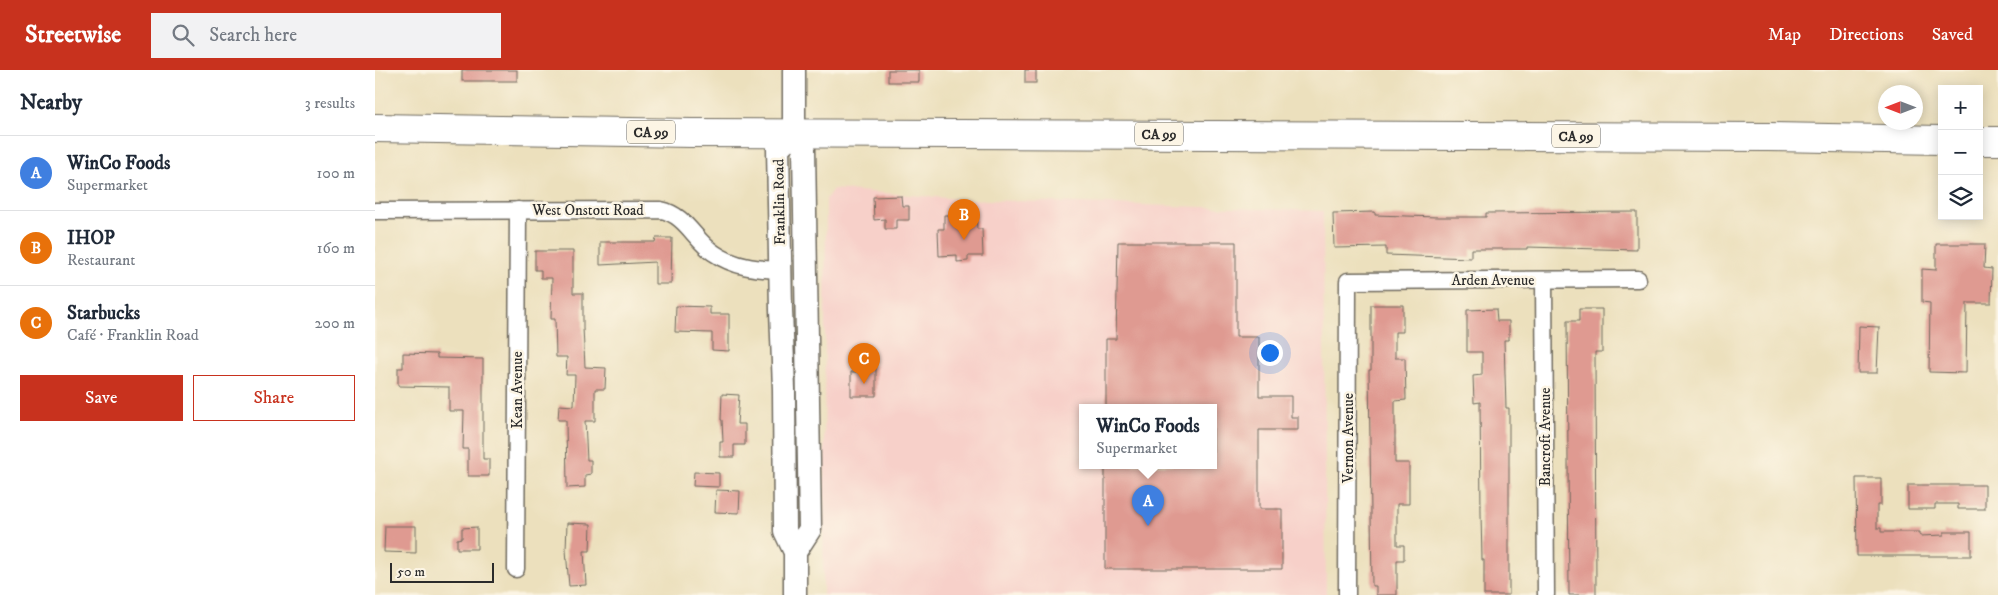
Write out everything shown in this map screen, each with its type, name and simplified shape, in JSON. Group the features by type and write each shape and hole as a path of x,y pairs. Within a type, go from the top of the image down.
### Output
{"highway":[{"name":"CA 99","path":"375,128 692,133 1757,136 1938,140"},
{"path":"1983,141 1998,141"}],"main road":[{"path":"794,70 794,132"},
{"name":"Franklin Road","path":"795,552 810,529 804,148 794,132 778,148 784,389 785,531 795,552 795,595"}],"street":[{"name":"West Onstott Road","path":"375,211 644,209 671,212 680,218 712,252 726,260 751,268 780,270"},
{"name":"Kean Avenue","path":"516,569 518,210"},
{"name":"Arden Avenue","path":"1348,281 1638,279"},
{"name":"Bancroft Avenue","path":"1544,280 1546,595"},
{"name":"Vernon Avenue","path":"1347,595 1348,281"}],"shaded area":[{"path":"833,189 960,199 1323,211 1326,595 823,595 826,199"}],"building":[{"path":"462,70 517,70 517,81 462,81"},
{"path":"888,70 919,70 919,82 888,82"},
{"path":"1025,70 1036,70 1036,83 1025,83"},
{"path":"901,196 902,206 909,206 909,220 896,220 896,229 885,229 885,219 874,220 873,197"},
{"path":"1375,212 1375,215 1486,217 1486,213 1637,212 1637,250 1527,247 1527,249 1471,249 1471,258 1386,255 1386,247 1334,248 1333,213"},
{"path":"944,215 976,215 977,229 982,229 983,256 968,256 968,261 957,262 957,255 939,256 938,229 944,229"},
{"path":"656,238 672,238 671,284 655,284 655,262 600,265 600,242 655,242"},
{"path":"1118,242 1236,242 1236,337 1259,337 1259,396 1291,396 1291,417 1298,417 1298,430 1259,430 1259,509 1282,509 1282,569 1105,569 1105,469 1217,469 1217,404 1106,404 1106,339 1116,339"},
{"path":"1936,244 1985,244 1984,268 1992,269 1991,303 1967,303 1966,373 1929,372 1930,303 1922,302 1922,269 1936,270"},
{"path":"535,251 573,251 573,293 583,293 585,367 606,368 605,389 595,389 595,421 585,421 587,460 591,460 591,474 585,475 585,487 567,488 566,420 558,420 559,405 574,406 575,375 566,375 567,357 556,357 555,319 551,319 552,278 541,278 541,270 535,270"},
{"path":"1371,305 1403,305 1403,332 1395,332 1395,358 1405,358 1406,400 1395,401 1395,463 1409,463 1409,504 1397,504 1397,545 1404,545 1404,560 1397,560 1397,595 1376,595 1376,586 1372,586 1369,370 1371,370"},
{"path":"676,306 710,307 710,314 729,314 729,351 712,350 712,333 675,332"},
{"path":"1496,309 1497,321 1509,321 1509,340 1504,340 1506,408 1509,408 1509,595 1484,595 1480,402 1474,403 1473,376 1482,375 1482,352 1467,352 1467,310"},
{"path":"1579,309 1602,309 1602,352 1595,352 1596,595 1569,595 1567,321 1579,321"},
{"path":"1859,326 1879,327 1877,373 1858,373"},
{"path":"403,353 437,354 437,358 483,359 483,459 489,459 489,476 468,476 468,449 463,449 464,411 449,411 449,387 398,386 398,368 403,368"},
{"path":"857,366 876,366 876,396 851,396 851,372 857,372"},
{"path":"722,394 739,395 737,424 745,424 745,445 734,445 734,457 720,457 720,442 723,442 721,420"},
{"path":"694,472 719,473 719,487 693,486"},
{"path":"1856,478 1881,478 1881,505 1877,505 1877,528 1881,528 1881,532 1920,532 1920,536 1944,535 1944,532 1971,532 1971,556 1857,556"},
{"path":"1908,485 1985,485 1985,509 1958,509 1958,504 1935,504 1935,509 1908,509"},
{"path":"716,490 740,491 739,513 715,512"},
{"path":"567,523 591,524 590,551 584,551 586,585 569,586 566,550"},
{"path":"385,526 416,526 416,553 384,552"},
{"path":"477,527 477,549 457,549 457,539 462,538 462,528"}],"place":[{"name":"IHOP","path":"964,240"},
{"name":"Starbucks","path":"864,384"},
{"name":"WinCo Foods","path":"1148,526"}]}
